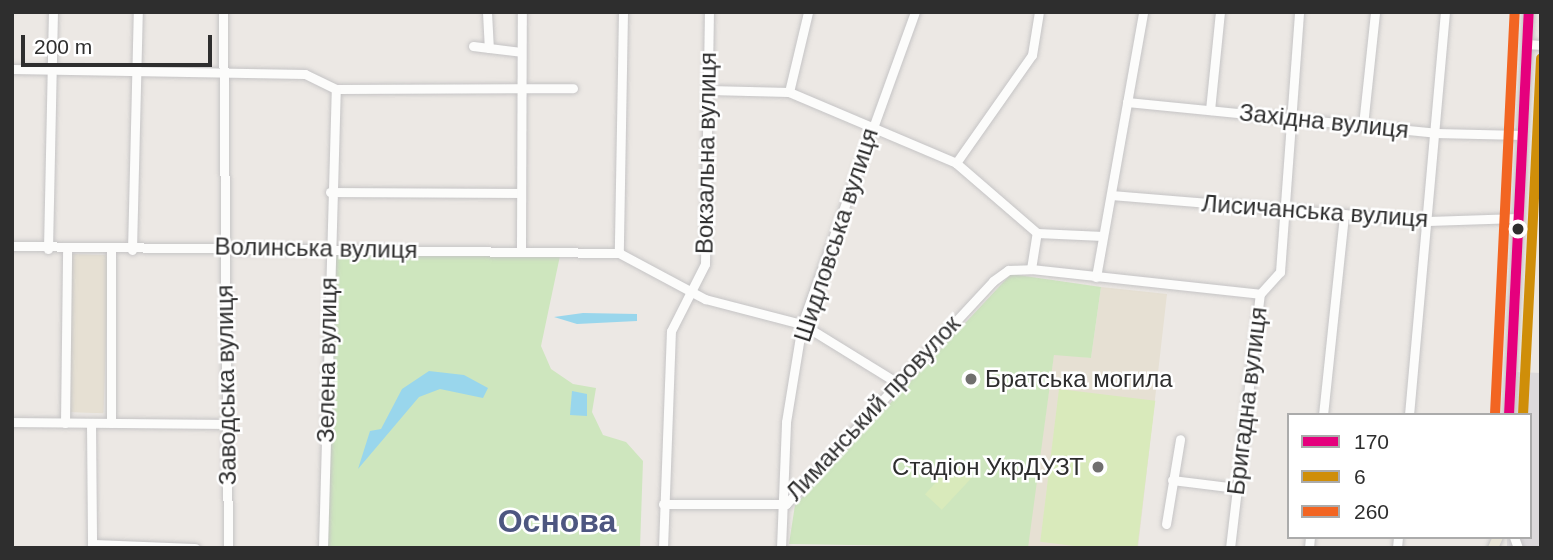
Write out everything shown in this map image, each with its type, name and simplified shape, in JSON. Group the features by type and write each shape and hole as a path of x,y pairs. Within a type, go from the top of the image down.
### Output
{"main road":[{"path":"1509,413 1529,12"}],"street":[{"path":"48,248 53,12"},
{"path":"132,250 138,12"},
{"name":"Заводська вулиця","path":"223,12 228,548"},
{"path":"487,12 489,48"},
{"path":"521,250 522,12"},
{"path":"620,253 623,12"},
{"name":"Вокзальна вулиця","path":"663,548 671,331 705,264 709,12"},
{"path":"789,92 808,12"},
{"name":"Шидловська вулиця","path":"781,548 786,504 786,422 802,324 915,12"},
{"path":"956,163 1032,55 1039,12"},
{"path":"1096,277 1143,12"},
{"path":"1210,110 1220,12"},
{"name":"Бригадна вулиця","path":"1230,548 1260,293 1280,272 1282,209 1299,12"},
{"path":"1363,125 1375,12"},
{"path":"1409,413 1445,12"},
{"path":"1527,44 1541,45"},
{"path":"473,46 521,52"},
{"path":"12,69 225,75 305,74 336,89 573,88"},
{"name":"Зелена вулиця","path":"323,548 330,192 336,89"},
{"path":"708,90 789,92 872,125 956,163 1037,233 1103,236"},
{"name":"Західна вулиця","path":"1127,102 1435,133 1522,135"},
{"path":"330,192 520,193"},
{"name":"Лисичанська вулиця","path":"1111,195 1428,221 1518,218"},
{"path":"1323,413 1344,214"},
{"path":"1037,233 1031,269 1260,293"},
{"name":"Волинська вулиця","path":"12,246 111,250 225,246 620,253"},
{"path":"65,423 67,249"},
{"path":"111,250 111,423"},
{"name":"Вокзальна вулиця","path":"620,253 691,290"},
{"name":"Лиманський провулок","path":"663,504 786,504 895,382 1001,274 1031,269"},
{"path":"691,290 802,324 895,382"},
{"path":"12,422 226,424"},
{"path":"91,423 92,546 195,548"},
{"path":"1166,524 1180,439"},
{"path":"1172,480 1237,488"}],"shaded area":[{"path":"71,254 109,255 103,413 65,412"},
{"path":"1101,287 1167,294 1138,548 1027,548 1054,354 1091,358"},
{"path":"1514,372 1541,373 1541,548 1507,548 1507,539 1532,539 1532,413 1512,413"}],"green space":[{"path":"330,248 561,251 541,346 551,369 573,384 596,388 592,412 603,435 626,442 643,461 640,548 323,548"},
{"path":"1011,274 1101,287 1091,358 1054,355 1028,548 789,544 795,505"},
{"name":"Стадіон УкрДУЗТ","path":"1059,389 1155,401 1137,548 1090,548 1040,542"},
{"path":"955,462 972,478 942,510 925,494"}],"water":[{"path":"583,313 637,314 637,321 577,324 554,317"},
{"path":"429,371 464,375 488,388 483,398 440,389 419,397 358,469 370,431 381,429 402,389"},
{"path":"572,391 587,394 587,416 570,415"}],"transit line":[{"name":"260","path":"1495,413 1515,12"},
{"name":"170","path":"1509,413 1529,12"},
{"name":"6","path":"1523,413 1541,58"}],"place":[{"name":"Братська могила","path":"971,379"},
{"name":"Стадіон УкрДУЗТ","path":"1098,467"}],"district":[{"name":"Основа","path":"557,521"}]}
